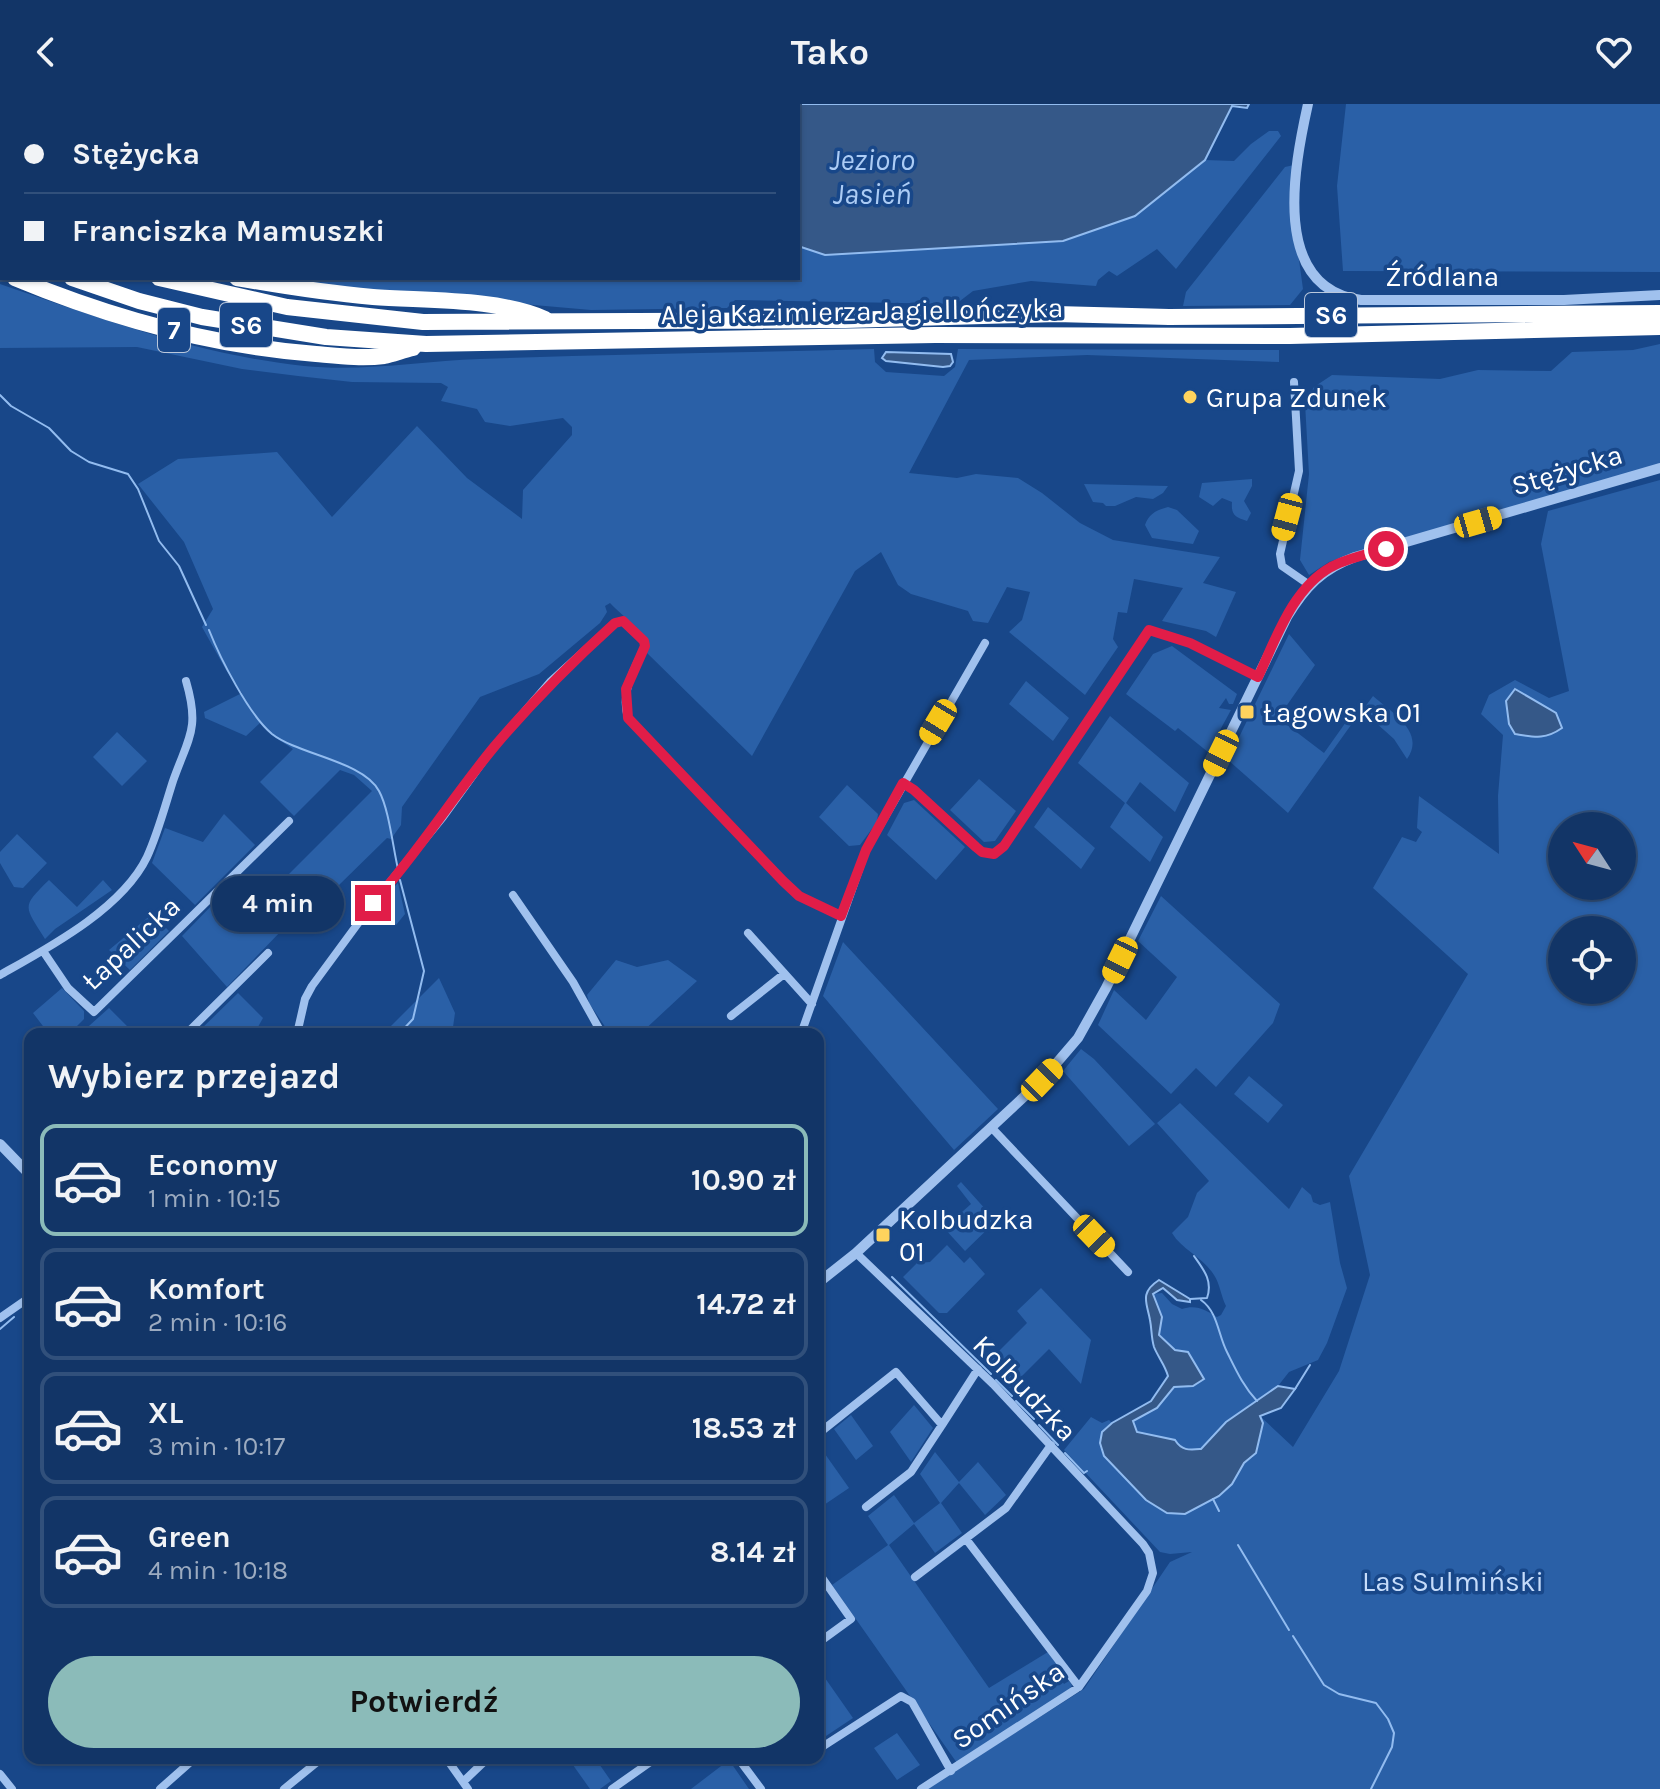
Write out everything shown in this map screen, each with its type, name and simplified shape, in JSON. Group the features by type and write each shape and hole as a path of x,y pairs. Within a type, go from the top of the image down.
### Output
{"highway":[{"name":"7","path":"20,280 86,306 237,345 340,356 383,356 426,344"},
{"name":"Aleja Kazimierza Jagiellończyka","path":"78,280 139,301 202,317 326,337 426,344 951,335 1290,336 1660,327"},
{"name":"Aleja Kazimierza Jagiellończyka","path":"167,280 245,299 331,313 423,322 845,320 1056,314 1169,317 1660,313"},
{"path":"250,280 331,293 527,310 550,321"}],"street":[{"name":"Źródlana","path":"1308,104 1297,177 1298,243 1310,274 1333,294 1361,300 1564,300 1660,295"},
{"path":"824,1278 856,1253 1056,1066 1085,1027 1287,617 1308,584 1282,566 1280,554 1299,471 1294,382"},
{"name":"Stężycka","path":"1308,584 1328,569 1355,557 1660,468"},
{"path":"298,1028 305,999 322,971 434,829 492,749 550,682 615,623 623,621 644,641 645,646 626,689 628,718 799,896 841,916"},
{"path":"903,783 982,852 994,854 1004,846 1149,630 1190,643 1258,677"},
{"path":"803,1028 866,850 985,643"},
{"path":"0,975 43,951 109,904 134,878 147,857 194,727 193,704 186,681"},
{"name":"Łapalicka","path":"43,951 68,988 94,1012 289,821"},
{"path":"513,895 573,982 599,1028"},
{"path":"748,933 812,1004"},
{"path":"192,1028 268,953"},
{"path":"731,1016 784,974"},
{"path":"991,1127 1128,1272"},
{"path":"0,1144 24,1169"},
{"name":"Kolbudzka","path":"856,1253 978,1369 1051,1445 1143,1544 1152,1563"},
{"path":"0,1317 24,1301"},
{"path":"866,1507 911,1472 978,1369"},
{"path":"824,1429 896,1372 942,1425"},
{"path":"915,1577 1006,1508 1051,1445"},
{"path":"966,1539 1079,1687"},
{"name":"Somińska","path":"921,1789 1079,1687 1147,1591 1153,1573 1152,1563"},
{"path":"824,1581 851,1619 824,1639"},
{"path":"824,1746 901,1696 912,1702 951,1771"},
{"path":"160,1789 188,1764"},
{"path":"284,1789 315,1764"},
{"path":"450,1764 466,1785 483,1764"},
{"path":"615,1788 648,1764"},
{"path":"742,1764 761,1789"},
{"path":"0,1774 12,1789"}],"green space":[{"path":"1346,104 1660,104 1660,272 1343,271 1337,186"},
{"path":"1269,131 1278,131 1281,136 1176,269 1157,249 1117,276 1109,271 1098,280 1096,286 1031,281 973,291 956,304 735,300 727,308 591,310 361,290 294,280 800,280 800,247 825,255 1063,241 1135,216 1205,160 1234,161"},
{"path":"1294,165 1292,209 1303,289 1290,305 1183,306 1186,292 1285,167"},
{"path":"0,284 188,344 265,361 326,368 529,357 874,349 875,362 886,372 944,376 955,367 958,349 1279,350 1279,362 1087,355 969,360 909,473 957,478 976,474 1018,478 1080,523 1113,540 1220,557 1203,583 1236,592 1216,637 1206,631 1162,621 1183,588 1134,579 1127,613 1118,612 1113,639 1118,647 1085,695 1009,632 1022,620 1030,592 1007,587 988,623 973,621 968,611 911,594 898,585 881,552 855,571 752,756 647,653 644,638 610,603 605,606 607,612 600,623 539,674 480,697 402,807 401,825 391,839 387,838 291,932 285,927 227,987 182,936 217,900 241,922 372,791 354,775 340,770 294,816 260,782 293,749 260,723 246,736 205,718 204,712 242,693 202,627 213,609 184,542 138,484 178,459 277,452 332,517 417,426 467,478 522,519 523,490 572,435 572,427 563,418 510,426 485,422 477,409 441,401 448,387 441,383 352,382 298,376 242,369 137,347 0,348"},
{"path":"1660,344 1660,465 1355,553 1329,562 1309,575 1300,560 1309,474 1305,403 1314,387 1332,375 1440,379 1478,370 1551,371 1572,352 1633,350"},
{"path":"1252,479 1244,501 1251,513 1247,521 1235,515 1232,502 1222,498 1213,506 1199,497 1202,483"},
{"name":"Las Sulmiński","path":"1660,480 1660,1789 927,1789 1084,1689 1170,1562 1192,1552 1160,1552 1064,1450 1091,1417 1102,1423 1109,1420 1112,1423 1102,1437 1102,1448 1108,1459 1146,1500 1232,1484 1244,1463 1253,1457 1263,1423 1260,1416 1293,1447 1339,1371 1370,1275 1349,1176 1468,974 1373,888 1402,837 1416,842 1422,832 1417,828 1419,796 1499,854 1498,796 1503,735 1481,714 1489,695 1515,680 1549,698 1569,691 1541,544 1548,511"},
{"path":"1084,484 1168,486 1153,499 1136,497 1115,506 1106,506 1093,502"},
{"path":"1168,507 1177,510 1199,531 1193,544 1152,538 1145,525 1147,521 1154,513"},
{"path":"1289,634 1315,665 1278,718 1324,753 1346,722 1351,725 1288,813 1228,760"},
{"path":"1172,646 1237,694 1233,704 1229,704 1226,698 1219,708 1231,710 1208,752 1126,694 1153,654"},
{"path":"1026,681 1069,718 1053,741 1009,704"},
{"path":"1373,696 1397,716 1410,732 1412,749 1407,759 1394,739 1366,714 1359,715"},
{"path":"1110,716 1189,783 1175,812 1140,782 1126,803 1163,837 1150,862 1110,827 1125,803 1078,763"},
{"path":"117,732 147,761 122,786 93,757"},
{"path":"979,779 1016,811 995,841 984,842 950,810"},
{"path":"847,785 878,814 877,822 860,845 849,846 819,817"},
{"path":"914,800 965,847 936,880 887,835 904,803"},
{"path":"1048,807 1095,848 1081,869 1034,827"},
{"path":"224,814 255,845 195,905 152,863 165,828 203,842"},
{"path":"17,834 47,863 23,888 14,887 0,863 0,852"},
{"path":"49,880 77,907 103,880 112,890 45,939 29,908 33,896"},
{"path":"398,883 405,914 396,925 379,907 379,902"},
{"path":"1161,896 1280,1004 1273,1023 1216,1087 1196,1068 1171,1094 1098,1025 1114,990 1146,1020 1177,977 1138,941"},
{"path":"152,914 169,931 130,970 109,950"},
{"path":"843,942 998,1109 954,1150 823,996"},
{"path":"616,960 637,967 668,960 697,981 646,1028 606,1028 587,995"},
{"path":"439,978 455,1013 453,1028 389,1028"},
{"path":"62,988 84,1011 84,1019 75,1028 44,1028 33,1013"},
{"path":"238,993 263,1018 257,1028 202,1028"},
{"path":"109,1008 129,1028 87,1028"},
{"path":"1081,1049 1155,1124 1129,1146 1063,1071"},
{"path":"1249,1076 1283,1105 1268,1123 1234,1094"},
{"path":"1180,1103 1289,1209 1302,1187 1311,1195 1313,1202 1320,1205 1330,1202 1347,1288 1318,1360 1289,1372 1278,1386 1226,1422 1201,1449 1193,1450 1183,1448 1174,1440 1137,1432 1133,1421 1157,1408 1175,1387 1193,1386 1204,1379 1188,1352 1175,1350 1159,1335 1162,1317 1153,1294 1162,1293 1182,1309 1196,1307 1217,1317 1226,1306 1214,1275 1172,1233 1188,1217 1197,1193 1209,1181 1157,1123"},
{"path":"961,1182 996,1221 965,1251 944,1228 971,1204 957,1186"},
{"path":"947,1245 964,1263 970,1257 985,1274 947,1313 939,1313 903,1277 917,1263 930,1262"},
{"path":"1041,1288 1091,1340 1081,1384 1049,1349 1010,1388 988,1362 1027,1323 1017,1311"},
{"path":"914,1405 933,1428 911,1462 890,1432"},
{"path":"851,1415 873,1446 856,1460 834,1429"},
{"path":"935,1452 959,1482 978,1462 1006,1495 985,1515 959,1483 941,1503 962,1533 935,1553 914,1524 889,1545 989,1688 1048,1652 1065,1674 1060,1678 1064,1684 1069,1681 1072,1685 1069,1691 957,1763 832,1585 888,1545 868,1516 894,1495 914,1523 940,1503 920,1474"},
{"path":"824,1453 849,1488 824,1505"},
{"path":"824,1677 853,1718 824,1736"},
{"path":"897,1733 920,1765 897,1780 874,1748"},
{"path":"572,1764 599,1764 611,1781 600,1789 590,1789"},
{"path":"724,1764 732,1764 749,1789 691,1789"}],"water":[{"name":"Jezioro Jasień","path":"800,104 1249,104 1247,108 1232,106 1205,160 1135,216 1063,241 825,255 800,247"},
{"path":"886,352 951,354 953,362 943,367 886,361 882,358"},
{"path":"1515,689 1556,713 1562,728 1545,736 1515,734 1509,724 1506,701"},
{"path":"1159,1280 1190,1299 1190,1302 1177,1300 1163,1288 1153,1294 1162,1317 1159,1335 1175,1350 1188,1352 1204,1379 1193,1386 1174,1387 1157,1408 1133,1421 1137,1432 1175,1440 1186,1449 1201,1449 1226,1422 1278,1386 1295,1389 1281,1408 1260,1416 1263,1423 1256,1453 1244,1463 1232,1484 1219,1496 1185,1514 1167,1513 1146,1500 1104,1456 1100,1443 1102,1432 1151,1401 1168,1376 1154,1347 1146,1303 1149,1289"}],"waterway":[{"path":"0,395 11,406 49,428 71,451 89,462 128,474 138,489 159,541 179,566 206,625"},
{"path":"209,630 245,700 272,734 298,748 359,772 379,791 398,869"},
{"path":"400,880 424,971 413,1019 405,1028"},
{"path":"1190,1299 1207,1298 1209,1292 1206,1276 1194,1256"},
{"path":"892,1277 991,1374"},
{"path":"1201,1300 1211,1311 1234,1365 1257,1401"},
{"path":"0,1329 14,1317"},
{"path":"1295,1389 1310,1365"},
{"path":"996,1380 1012,1396"},
{"path":"1016,1401 1034,1419"},
{"path":"1039,1425 1058,1445"},
{"path":"1065,1453 1084,1473 1087,1471"},
{"path":"1213,1499 1219,1511"},
{"path":"1238,1545 1289,1630"},
{"path":"1293,1636 1324,1685 1339,1694 1376,1703 1388,1719 1394,1733 1392,1747 1371,1789"}],"place":[{"name":"Grupa Zdunek","path":"1190,397"},
{"name":"Łagowska 01","path":"1247,712"},
{"name":"Kolbudzka 01","path":"883,1235"}],"route":[{"path":"373,903 443,817 492,749 550,682 615,623 623,621 644,641 645,646 626,689 628,718 799,896 841,916 857,868 903,783 982,852 994,854 1004,846 1149,630 1174,636 1258,677 1287,617 1308,584 1342,562 1386,549"}]}
